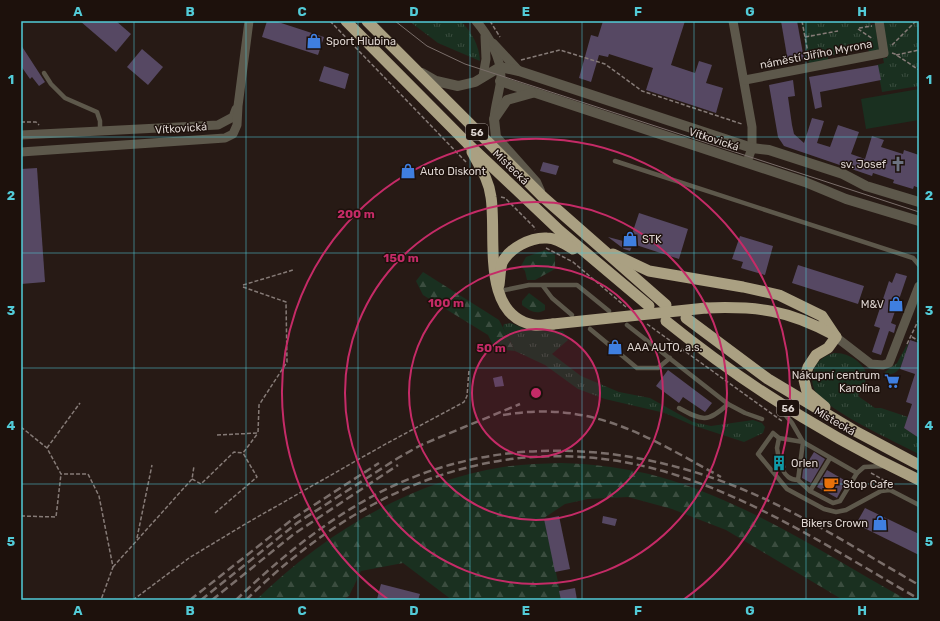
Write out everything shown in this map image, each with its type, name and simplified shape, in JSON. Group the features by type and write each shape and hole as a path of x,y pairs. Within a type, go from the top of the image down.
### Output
{"highway":[{"name":"Místecká","path":"346,21 467,143 560,232 649,306"},
{"name":"Místecká","path":"367,21 411,67 543,197 666,305"},
{"path":"467,143 486,176 491,195 494,218 493,269 498,292 506,307 520,319 535,325 706,308 740,307 774,311 806,321 836,337"},
{"path":"498,292 502,265 506,257 530,241 548,238 561,242 594,261"},
{"path":"600,248 649,271 743,287 779,295 822,316 836,337"},
{"name":"Místecká","path":"686,318 768,379 854,431 919,466"},
{"name":"Místecká","path":"666,321 706,353 768,396 828,433 889,466 919,480"},
{"path":"836,337 828,348 816,355 808,367 804,380 808,392 854,431"}],"street":[{"name":"Vítkovická","path":"21,152 101,145 225,138 233,134 237,125 249,21"},
{"path":"476,21 489,40 500,68 500,81 494,120 496,137 536,182 543,197"},
{"path":"733,21 745,80 752,127 752,148 747,162"},
{"name":"náměstí Jiřího Myrona","path":"745,80 811,67 883,49 879,23"},
{"path":"483,76 486,60 484,31"},
{"path":"489,40 519,65"},
{"name":"Vítkovická","path":"500,68 519,65 752,148 769,150 843,174 866,186 919,202"},
{"path":"411,67 436,81 458,86 475,82 483,76 500,68"},
{"name":"Vítkovická","path":"500,81 747,162 805,182 846,199 919,222"},
{"path":"494,120 507,100 513,97 535,92"},
{"name":"Vítkovická","path":"21,135 218,125 233,117 238,106"},
{"path":"100,130 101,145"},
{"path":"836,337 873,367 889,363 919,286"}],"lane":[{"path":"44,73 51,84 65,98 97,112 100,121 100,130"},
{"path":"615,161 913,258 919,265"},
{"path":"498,292 529,285 577,285 609,311"},
{"path":"543,286 552,298 572,315"},
{"path":"627,325 728,404 745,413 762,419"},
{"path":"590,329 637,368 658,368 670,358"},
{"path":"768,396 792,423 803,442 798,480"},
{"path":"679,408 693,416 705,418 714,417 728,404"},
{"path":"857,473 803,442 780,438 773,433 758,454 787,489 824,509 836,512 846,510 881,491 890,490 919,505"},
{"path":"778,454 777,448 780,438"},
{"path":"810,491 830,458"},
{"path":"782,469 788,477 793,480 798,480 810,491 833,503 837,503 857,473 867,466 889,466"}],"path":[{"path":"490,21 502,40"},
{"path":"802,21 811,67"},
{"path":"883,49 914,22"},
{"path":"879,23 859,28 883,49 896,55 919,70"},
{"path":"805,36 838,31"},
{"path":"519,65 560,50 605,64 642,91 752,127"},
{"path":"896,55 919,50"},
{"path":"21,122 36,122 43,134"},
{"path":"243,453 258,433 259,405 287,362 286,302 243,286 293,270"},
{"path":"902,332 919,341"},
{"path":"133,600 189,558 234,531 382,446 464,402 467,396 469,370"},
{"path":"47,448 80,403"},
{"path":"21,427 47,448 61,474 56,517 21,516"},
{"path":"217,435 258,433"},
{"path":"192,479 201,484 234,452 243,453"},
{"path":"215,512 257,477 243,453"},
{"path":"137,540 152,465"},
{"path":"102,600 113,567 192,479 194,466"},
{"path":"61,474 88,474 98,496 113,567"}],"green space":[{"path":"409,21 461,21 474,40 480,61 438,43"},
{"path":"801,21 870,21 871,25 875,24 879,50 869,52 868,48 828,56 828,60 809,65"},
{"path":"882,21 919,21 919,86 882,92 877,65 884,63 883,58 887,58"},
{"path":"919,89 919,120 866,129 861,99"},
{"path":"545,250 555,255 555,269 535,280 527,280 525,271 521,266 526,257"},
{"path":"423,272 499,320 515,351 495,349 488,335 423,295 416,281"},
{"path":"529,293 545,305 545,310 533,312 522,305 522,301"},
{"path":"511,323 536,331 563,331 568,340 552,354 581,376 619,392 650,398 693,422 711,426 753,420 762,423 765,427 763,433 744,442 692,425 665,413 605,399 578,389 545,365 515,351 503,327 504,324"},
{"path":"909,341 900,368 892,374 886,374 885,372 897,363"},
{"path":"834,353 840,353 856,360 861,364 867,374 868,380 866,380 858,396 875,408 881,408 908,417 904,428 919,438 919,454 847,417 822,399 815,391 812,378 815,367 822,359"},
{"path":"561,463 598,465 636,471 660,477 724,500 786,531 907,600 843,600 726,530 672,509 628,497 588,499 565,504 544,518 562,600 452,600 403,563 361,571 349,596 342,600 256,600 310,553 369,514 401,498 468,474 510,466"}],"building":[{"path":"80,21 116,21 131,34 116,52"},
{"path":"267,21 275,21 324,37 318,55 262,37"},
{"path":"603,21 685,21 671,65 695,73 699,61 712,65 706,83 723,88 716,113 646,90 653,68 609,54 608,57 599,55 591,82 579,78 591,35 598,37"},
{"path":"781,21 797,21 804,59 788,62"},
{"path":"21,45 45,82 39,86 32,77 30,79 21,66"},
{"path":"142,49 163,67 148,85 127,67"},
{"path":"878,65 881,80 820,92 822,107 815,109 809,77"},
{"path":"324,66 349,74 345,89 319,81"},
{"path":"793,80 795,96 788,97 792,125 794,134 804,143 812,118 824,121 817,143 830,147 838,125 859,132 851,154 865,159 872,136 884,140 881,147 903,154 904,150 919,155 919,188 914,186 913,189 893,183 894,180 873,173 872,176 784,146 778,137 769,85"},
{"path":"543,162 559,166 556,175 540,171"},
{"path":"37,168 45,282 21,284 21,169"},
{"path":"639,213 688,229 679,259 633,244 630,251 624,249 608,237 627,242 630,234 632,234"},
{"path":"740,236 773,246 765,275 741,268 743,262 732,259"},
{"path":"798,265 864,286 858,304 792,283"},
{"path":"896,273 907,276 891,323 896,325 894,333 889,331 881,355 872,352 880,328 874,326 889,281 892,283"},
{"path":"910,340 919,343 919,438 904,428 912,404 906,402 915,374 900,369"},
{"path":"668,370 712,403 705,412 683,397 679,403 656,386"},
{"path":"502,376 504,386 495,387 493,378"},
{"path":"814,452 825,459 811,483 802,478 803,470"},
{"name":"Orlen","path":"782,455 786,468 782,465 776,468 773,460 776,459 775,457 779,458"},
{"name":"Stop Cafe","path":"827,470 846,481 837,498 817,487"},
{"path":"865,508 919,534 919,555 856,524"},
{"path":"559,516 570,569 555,572 544,519"},
{"path":"603,516 617,519 615,526 602,523"},
{"path":"381,584 420,594 418,600 377,599"},
{"path":"575,588 577,600 561,600 559,591"}],"tram line":[{"path":"395,21 427,46 465,64 919,212"}],"railway":[{"path":"201,600 297,523 398,458 421,445 520,404"},
{"path":"503,415 535,412 564,413 592,417 643,435 721,477"},
{"path":"236,600 291,551 331,521 395,485 438,468 482,457 527,452 572,451 618,455 662,463 706,476 749,492 793,513 919,585"},
{"path":"246,600 292,559 341,524 392,495 445,474 500,461 558,456 618,461 679,476 711,488 742,501 832,548 919,599"},
{"path":"190,600 294,518 379,463"},
{"path":"212,600 294,534 398,465"}],"place":[{"name":"Sport Hlubina","path":"314,41"},
{"name":"sv. Josef","path":"898,164"},
{"name":"Auto Diskont","path":"408,171"},
{"name":"STK","path":"630,239"},
{"name":"M&V","path":"896,304"},
{"name":"AAA AUTO, a.s.","path":"615,347"},
{"name":"Nákupní centrum Karolína","path":"892,381"},
{"name":"Orlen","path":"779,463"},
{"name":"Stop Cafe","path":"831,484"},
{"name":"Bikers Crown","path":"880,523"}]}
